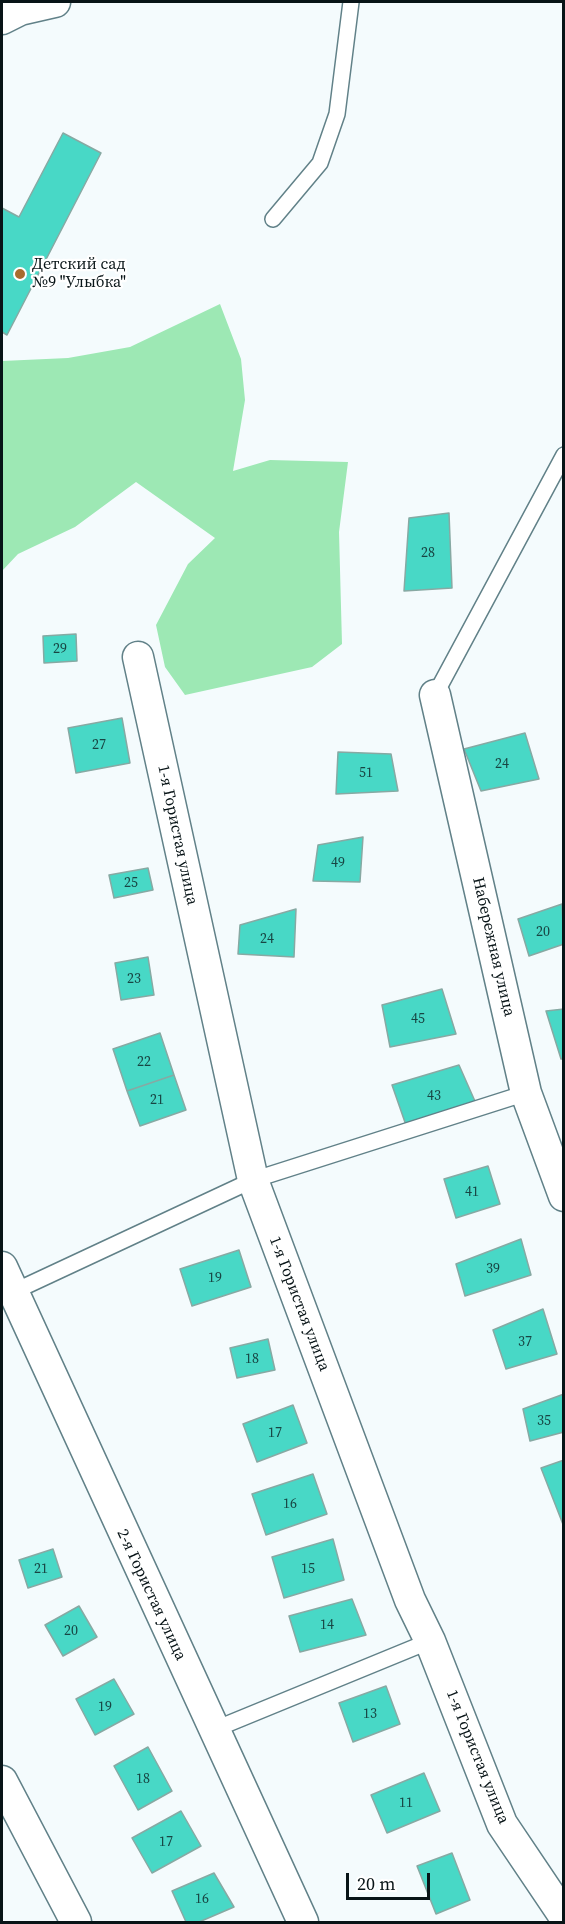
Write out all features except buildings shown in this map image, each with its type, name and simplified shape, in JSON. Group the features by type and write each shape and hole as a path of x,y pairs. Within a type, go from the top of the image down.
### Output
{"street":[{"path":"2,19 20,10 55,2"},
{"name":"1-я Гористая улица","path":"138,657 253,1180 410,1600 430,1641 502,1824 564,1916"},
{"name":"Набережная улица","path":"435,695 526,1093 564,1196"},
{"name":"2-я Гористая улица","path":"7,1279 303,1923"},
{"path":"2,1781 76,1923"}],"lane":[{"path":"273,219 320,163 337,114 351,2"},
{"path":"435,695 564,455"},
{"path":"7,1279 253,1180 526,1093"},
{"path":"213,1730 430,1641"}],"green space":[{"path":"220,304 241,359 245,400 233,471 270,460 348,462 339,532 342,644 312,667 185,695 165,667 156,625 188,564 215,538 136,482 75,527 18,554 2,571 2,361 68,358 130,347"}],"place":[{"name":"Детский сад №9 \"Улыбка\"","path":"20,274"}]}
